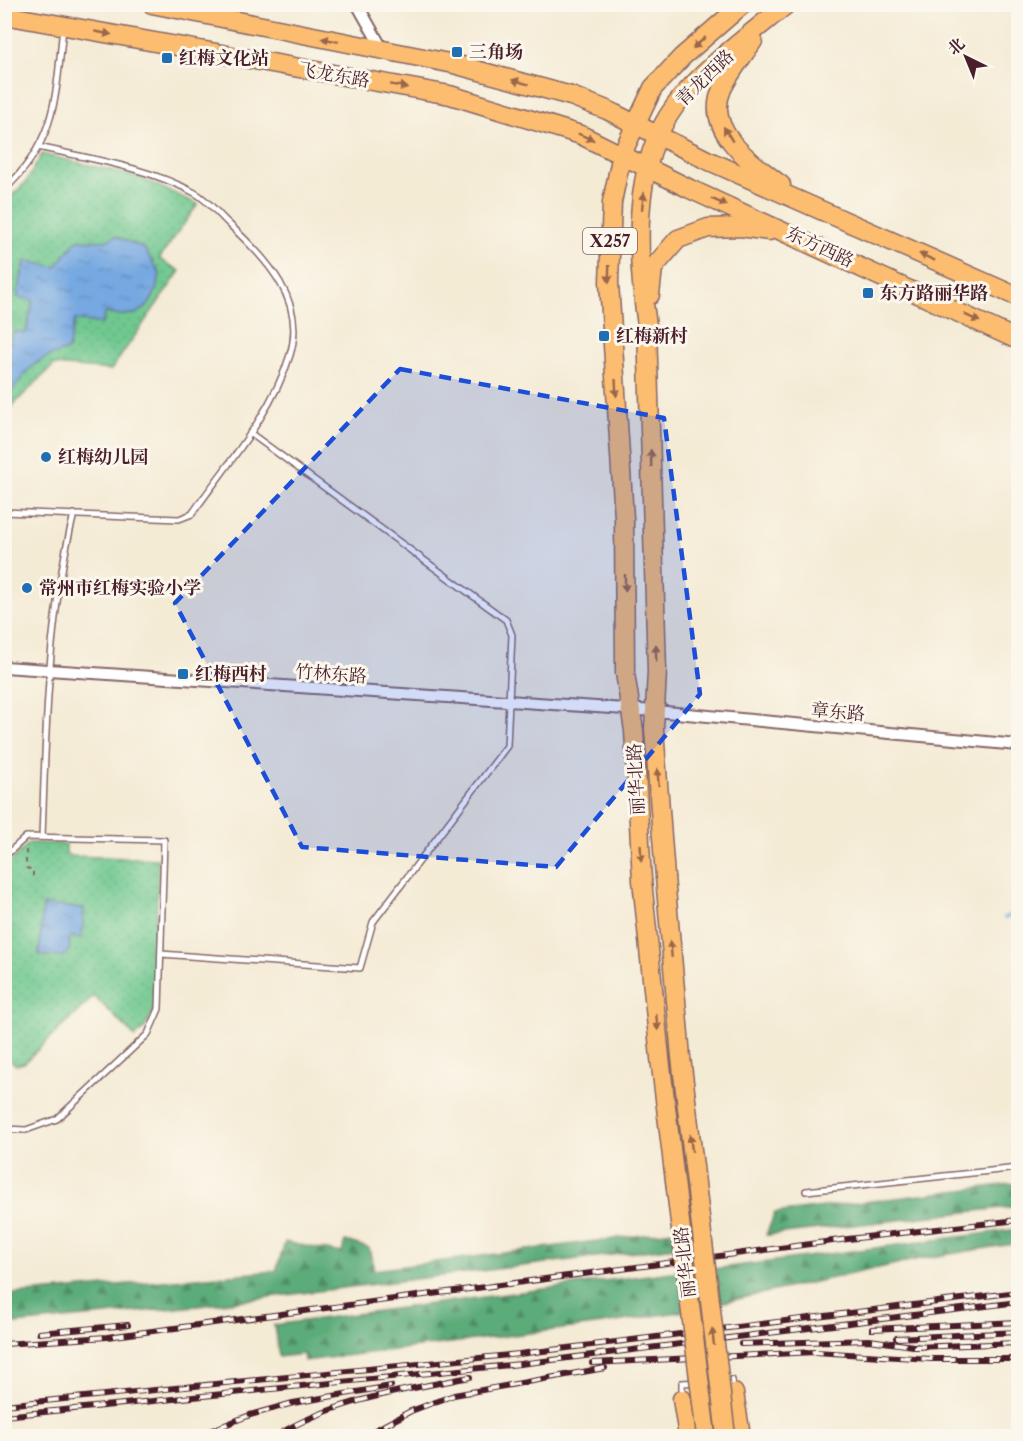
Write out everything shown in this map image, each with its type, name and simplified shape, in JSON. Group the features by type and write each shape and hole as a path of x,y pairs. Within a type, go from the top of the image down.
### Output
{"main road":[{"name":"飞龙东路","path":"152,4 454,64 571,96 635,123"},
{"name":"青龙西路","path":"635,123 653,88 682,57 743,4"},
{"name":"青龙西路","path":"647,167 658,134 675,105 697,82 787,4"},
{"name":"飞龙东路","path":"4,15 450,95 581,135 622,154"},
{"path":"767,21 722,90 718,113 725,133 743,156 801,201"},
{"name":"东方西路","path":"635,123 707,160 1018,297"},
{"name":"丽华北路","path":"635,123 622,154 612,202 609,282 624,518 625,673 634,731 642,880 660,1058 706,1437"},
{"name":"东方西路","path":"622,154 1018,340"},
{"name":"丽华北路","path":"647,167 639,270 647,327 657,671 654,729 681,1057 726,1437"},
{"path":"647,327 652,268 678,239 708,228 741,227 791,234"},
{"path":"734,1393 741,1437"},
{"path":"682,1399 688,1437"}],"street":[{"path":"357,4 383,50"},
{"name":"竹林东路","path":"4,668 655,711"},
{"name":"章东路","path":"655,711 1018,745"}],"lane":[{"path":"4,190 24,172 49,128 56,95 63,26"},
{"path":"4,512 179,519 192,514 250,433 279,387 291,353 294,315 282,283 254,248 198,194 140,171 38,147"},
{"path":"161,954 360,968 373,922 507,747 507,703 512,634 506,620 250,433"},
{"path":"42,837 48,670 62,560 74,514"},
{"path":"4,857 26,837 164,840 159,1009 148,1034 57,1119 26,1130 4,1129"},
{"path":"806,1191 1018,1168"},
{"path":"682,1399 682,1383 732,1380 734,1393"}],"path":[{"path":"26,850 26,868 33,870 33,878"}],"highlighted area":[{"path":"400,369 664,418 700,694 556,867 302,847 175,603"}],"green space":[{"path":"42,154 136,176 198,204 159,259 180,271 111,370 54,365 5,413 5,202 26,182"},
{"path":"29,843 66,844 66,853 70,856 158,859 154,1010 144,1029 135,1037 94,996 24,1063 16,1065 5,1056 5,867"},
{"path":"1018,1183 1018,1206 766,1235 775,1213"},
{"path":"1018,1229 1018,1243 919,1259 719,1303 714,1269"},
{"path":"673,1231 675,1247 197,1306 5,1325 5,1295 276,1271 285,1242 342,1253 345,1241 369,1248 374,1270"},
{"path":"679,1271 684,1311 603,1324 304,1361 303,1354 279,1357 274,1325"}],"water":[{"path":"115,236 144,248 160,274 154,296 149,304 143,310 128,315 105,313 102,324 75,320 68,350 37,362 18,382 5,402 5,348 15,331 26,333 33,300 17,297 25,261 56,267 77,240 106,241"},
{"path":"43,905 84,908 82,938 70,937 69,951 62,957 39,955"}],"waterway":[{"path":"1005,918 1018,912"}],"railway":[{"path":"4,1344 107,1337 848,1239 1018,1220"},
{"path":"4,1405 519,1354 1018,1292"},
{"path":"4,1416 520,1364 1018,1302"},
{"path":"872,1329 1018,1322"},
{"path":"39,1333 128,1325"},
{"path":"896,1338 1018,1332"},
{"path":"741,1344 869,1340 921,1347"},
{"path":"914,1347 1018,1343"},
{"path":"592,1363 815,1352 931,1359 1018,1359"},
{"path":"364,1436 411,1411 454,1395 605,1368"},
{"path":"276,1436 321,1413 345,1405 470,1377"},
{"path":"197,1436 250,1415 293,1403 391,1386"}],"place":[{"name":"三角场","path":"457,52"},
{"name":"红梅文化站","path":"167,58"},
{"name":"东方路丽华路","path":"868,293"},
{"name":"红梅新村","path":"604,336"},
{"name":"红梅幼儿园","path":"46,457"},
{"name":"常州市红梅实验小学","path":"27,588"},
{"name":"红梅西村","path":"183,674"}]}
